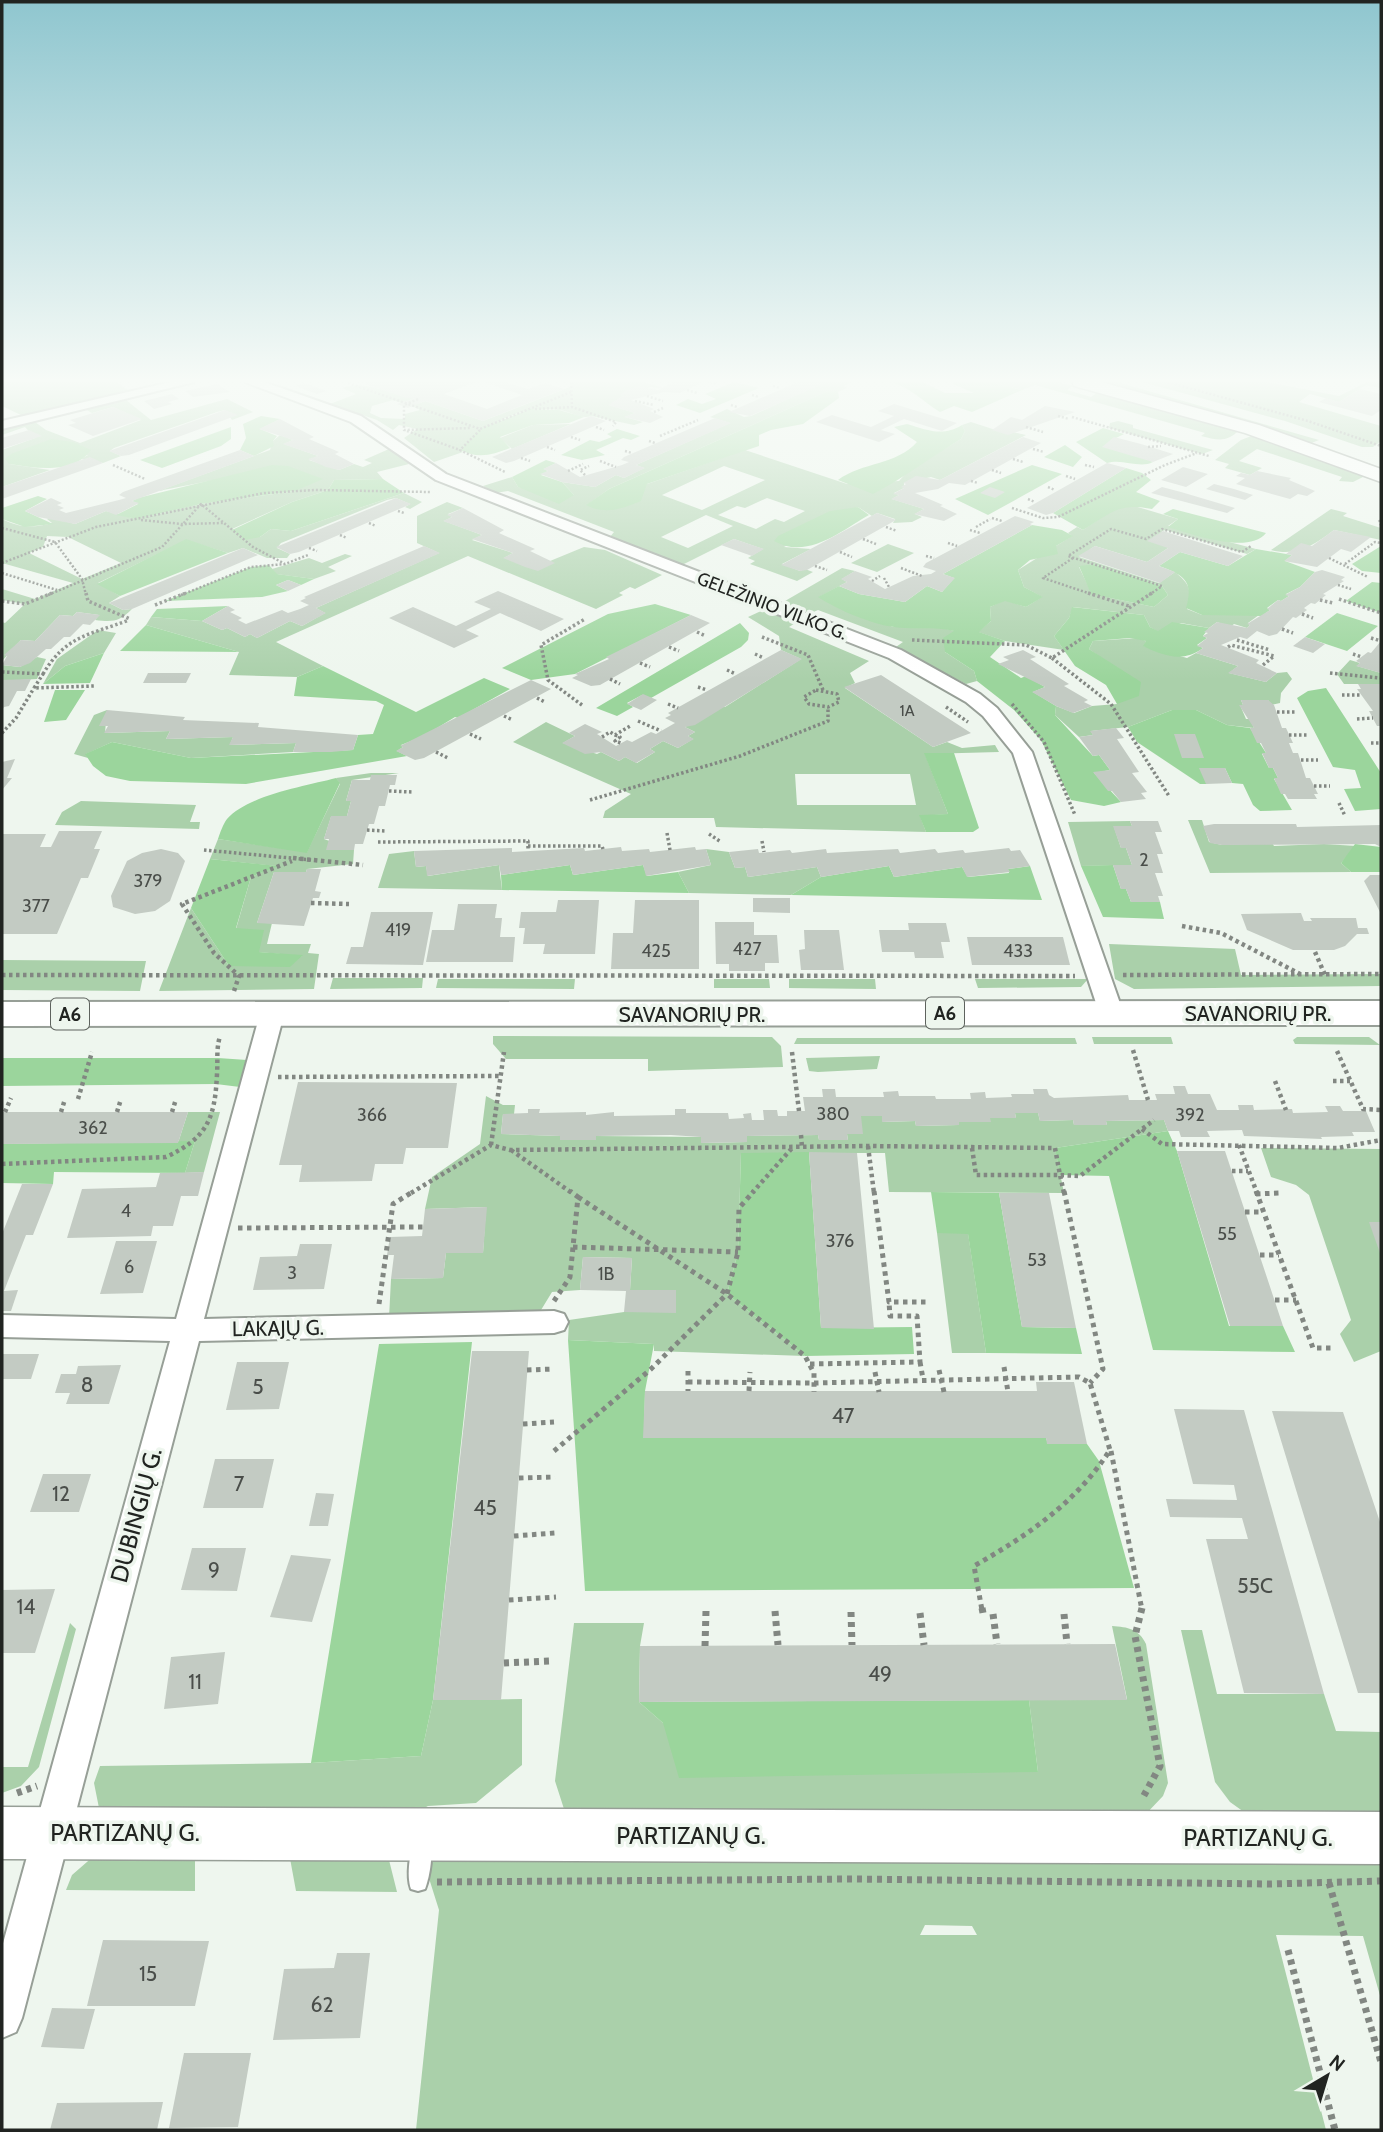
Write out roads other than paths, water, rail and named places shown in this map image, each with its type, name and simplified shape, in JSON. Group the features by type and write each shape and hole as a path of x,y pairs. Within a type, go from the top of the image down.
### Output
{"main road":[{"name":"SAVANORIŲ PR.","path":"2,1014 1381,1013"},
{"name":"PARTIZANŲ G.","path":"27,1833 421,1858 1381,1838"}],"street":[{"name":"GELEŽINIO VILKO G.","path":"453,481 895,654 973,698 996,719 1021,752 1111,1012"},
{"name":"DUBINGIŲ G.","path":"2,2018 27,1833 186,1330 272,1014"},
{"name":"LAKAJŲ G.","path":"2,1326 186,1330 376,1326 554,1312"}]}
